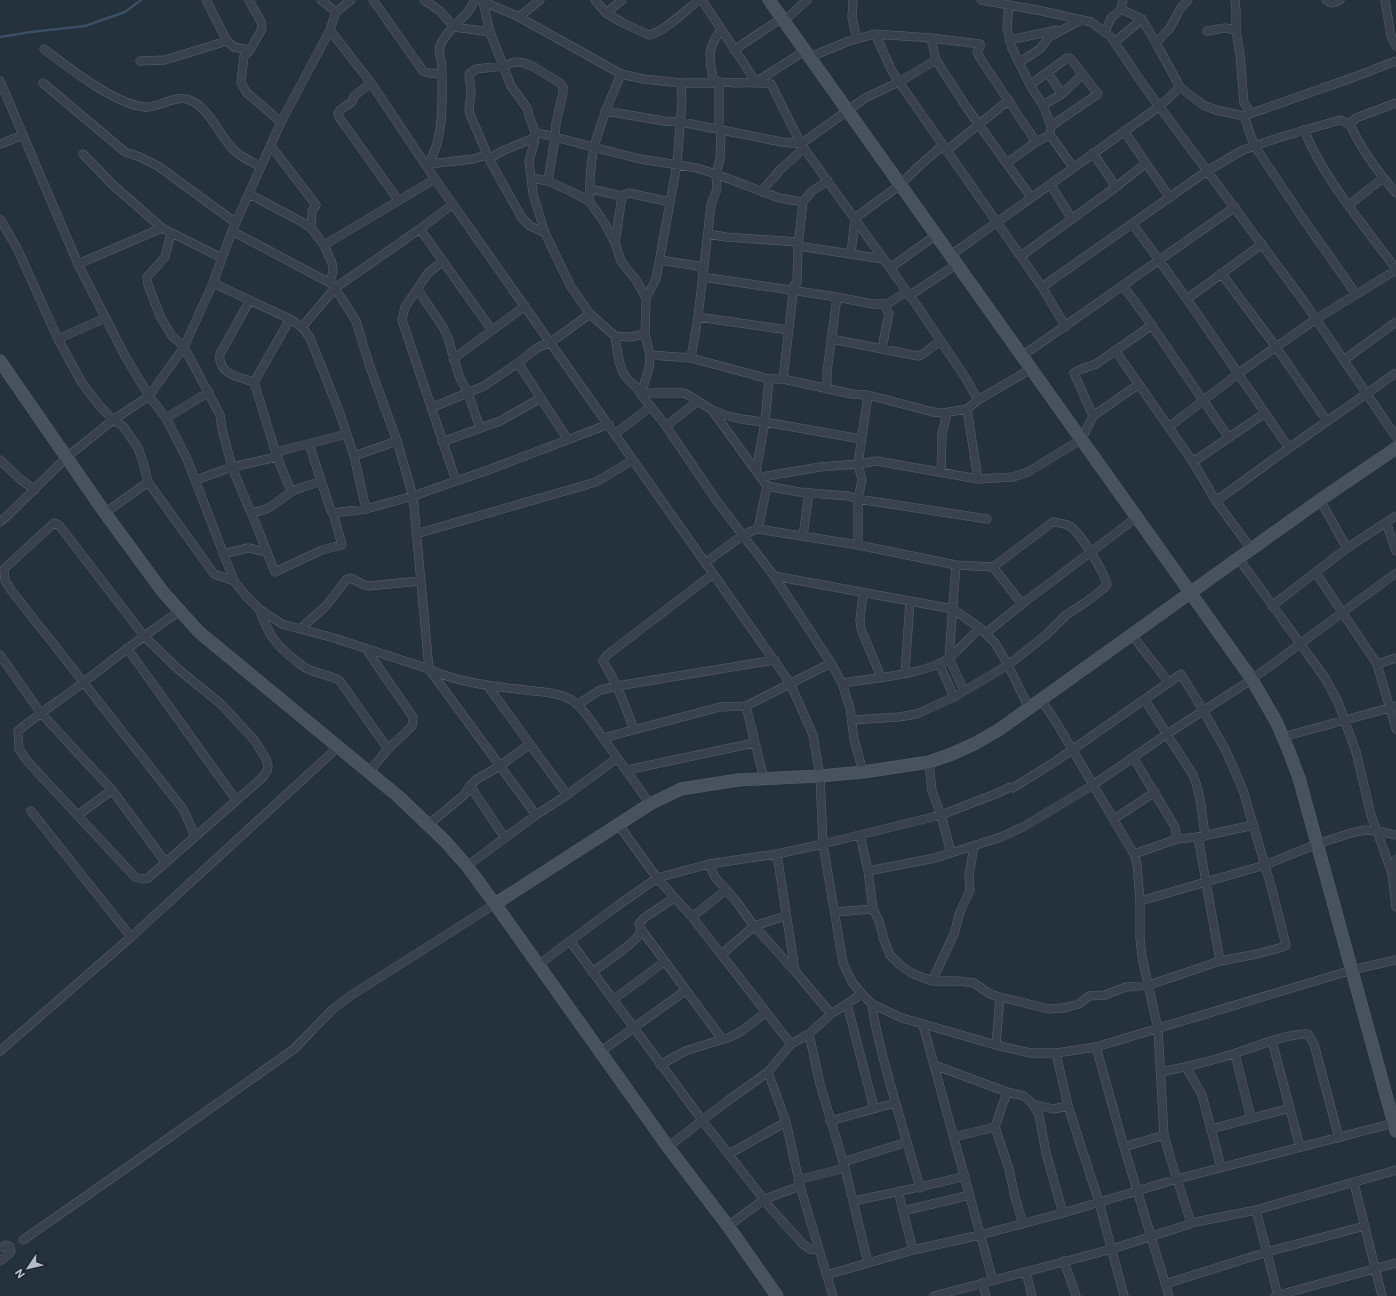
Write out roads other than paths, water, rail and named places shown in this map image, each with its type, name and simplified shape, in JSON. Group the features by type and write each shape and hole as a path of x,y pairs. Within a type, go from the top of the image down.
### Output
{"street":[{"path":"206,0 227,41 234,47 250,50"},
{"path":"249,0 261,22 262,29 250,50 244,56 240,82 246,92 281,122"},
{"path":"321,0 336,12"},
{"path":"0,522 35,490 67,457 113,420 149,396 184,347 213,283 232,231 281,122 330,30 336,12 350,0"},
{"path":"374,0 423,71 442,74"},
{"path":"424,0 440,11 454,27 490,32"},
{"path":"428,165 433,158 437,145 442,74 442,64 439,51 440,46 454,27 480,0"},
{"path":"480,0 519,17 621,74 643,79 681,83 756,82 772,84 803,146 890,268 965,377 978,400"},
{"path":"480,0 490,32 511,86 527,108 534,135 534,144 529,161 538,210 545,233 571,287 590,314 614,336 625,377 638,388 650,407 666,426 716,500 774,576 832,662 842,683 850,708 854,739 863,772"},
{"path":"519,17 540,0"},
{"path":"595,0 606,13 623,23 650,35 654,35 662,30 699,0"},
{"path":"606,13 622,0"},
{"path":"702,0 756,82"},
{"path":"769,0 1251,678 1268,708 1283,737 1299,778 1395,1127 1339,1138 1220,1167 1024,1224 913,1250 826,1275"},
{"path":"734,50 783,19 806,0"},
{"path":"853,0 852,18 857,39"},
{"path":"981,0 1091,22 1105,32 1115,42 1142,83 1235,207 1316,319 1396,437"},
{"path":"1105,32 1111,18 1121,10 1123,0"},
{"path":"1156,43 1170,28 1180,10 1188,0"},
{"path":"1235,0 1236,30 1240,55 1244,103 1254,145 1298,212 1356,294"},
{"path":"1326,0 1334,4 1340,0"},
{"path":"1385,0 1391,36 1396,46"},
{"path":"1010,5 1007,28 1012,48 1030,85 1043,105 1051,126 1050,135 1073,167"},
{"path":"1121,10 1142,18 1180,87 1203,105 1216,110 1248,115 1396,61"},
{"path":"1115,42 1142,18"},
{"path":"1020,62 1040,49 1049,37 1081,20"},
{"path":"1009,40 1066,28"},
{"path":"1207,31 1225,28 1236,30"},
{"path":"330,30 371,83 428,165 435,179 790,683 813,735 820,776 823,844 843,963 852,982 872,1004 902,1018 923,1025 996,1045 1030,1052 1056,1053 1096,1047 1352,970 1396,960"},
{"path":"691,358 698,317 711,204 717,189 716,174 720,160 720,131 716,82 709,56 713,40 721,30"},
{"path":"875,34 892,71 899,82 1021,256 1066,327"},
{"path":"756,82 808,54 875,34 931,38 980,44 980,48 977,52 980,58 1036,142"},
{"path":"931,38 936,60 978,124 1030,197"},
{"path":"140,61 165,60 227,41"},
{"path":"44,49 77,74 112,96 136,105 146,108 164,102 185,98 201,106 235,152 261,167"},
{"path":"1030,85 1069,58 1072,59 1098,95 1051,126"},
{"path":"763,192 765,187 803,146 848,110 865,98 899,82 936,60"},
{"path":"545,233 530,226 522,218 488,157 469,110 471,92 469,74 476,69 503,66 516,62 524,63 534,67 560,83 563,87 556,122 548,181"},
{"path":"1048,73 1062,94"},
{"path":"589,201 590,168 594,148 605,112 621,74"},
{"path":"1043,105 1062,94 1083,74"},
{"path":"0,81 78,264 125,356 149,396 166,418 187,459 234,580 246,596 259,609 282,624 334,638 429,669 442,676 487,685 561,695 574,701 627,770 650,804"},
{"path":"43,83 125,152 140,157 158,166 236,223"},
{"path":"371,83 354,96 352,102 340,110 338,114 398,200"},
{"path":"640,393 649,368 650,355 645,334 646,298 656,279 677,164 681,122 681,83"},
{"path":"703,277 837,297 872,304 887,304 907,294 954,259 997,222 1030,197 1160,106 1180,87"},
{"path":"851,254 855,218 900,185 918,167 1009,100"},
{"path":"1350,124 1356,118 1396,103"},
{"path":"605,112 664,121 681,122 720,131 803,146"},
{"path":"1042,287 1133,225 1207,171 1254,145 1340,120 1350,124 1358,141 1383,178 1396,193"},
{"path":"1169,427 1239,373 1316,319 1396,269 1329,177 1313,150 1304,130"},
{"path":"1124,131 1170,198"},
{"path":"0,144 23,135"},
{"path":"428,165 488,157 534,135 555,138 640,159 677,164 716,174 779,198 803,202"},
{"path":"1006,163 1036,142 1050,135"},
{"path":"271,146 316,205 312,211 311,228"},
{"path":"1092,153 1116,187"},
{"path":"83,154 113,185 162,228 222,258"},
{"path":"1021,256 1116,187 1146,163"},
{"path":"531,178 548,181 589,201 604,222 615,243 621,261 636,280 646,298"},
{"path":"1349,205 1383,178"},
{"path":"324,245 435,179"},
{"path":"783,379 793,290 794,285 797,284 798,244 803,202 812,191 828,180"},
{"path":"1050,184 1072,219"},
{"path":"590,189 622,196 629,193 670,202"},
{"path":"249,194 311,228 324,245 332,263 333,286"},
{"path":"615,243 622,196"},
{"path":"302,327 333,286 420,229 453,204"},
{"path":"1022,356 1066,327 1235,207"},
{"path":"0,219 17,248 58,339 82,383 113,420 123,426 138,448 148,482 214,574 234,580"},
{"path":"1133,225 1160,260 1239,373 1289,448"},
{"path":"78,264 162,228"},
{"path":"420,229 492,330"},
{"path":"232,231 333,286 356,321 369,364 397,441 413,496 429,669 536,815"},
{"path":"171,233 165,257 148,277 148,286 161,318 172,336 184,347 220,415 232,467 275,572 322,550 342,545 333,513 331,511 309,444"},
{"path":"708,234 798,244 883,259"},
{"path":"890,268 936,235"},
{"path":"1187,299 1262,244"},
{"path":"660,260 704,267"},
{"path":"443,261 428,273 418,290 405,307 402,320 456,481"},
{"path":"1222,273 1276,347 1327,421"},
{"path":"213,283 290,319 302,327 310,338 347,434 354,456 366,509"},
{"path":"1123,286 1152,325 1203,402 1229,438"},
{"path":"418,290 443,327 448,338 459,376 468,393 480,428"},
{"path":"827,389 827,372 837,297"},
{"path":"250,300 220,354 219,359 221,366 228,373 254,382"},
{"path":"882,348 889,313 886,309 887,304"},
{"path":"453,359 525,306"},
{"path":"431,408 484,386 537,348 551,342 590,314"},
{"path":"698,317 788,330"},
{"path":"58,339 105,318"},
{"path":"290,319 254,382 277,457 292,492"},
{"path":"1344,360 1396,322"},
{"path":"1093,416 1074,373 1080,369 1088,368 1096,364 1152,325"},
{"path":"614,336 630,337 645,334"},
{"path":"831,339 921,355 940,341"},
{"path":"1115,350 1193,462 1216,500 1252,550"},
{"path":"650,355 691,358 769,379 783,379 852,394 868,395 933,412 947,413 967,409 978,400 1031,369"},
{"path":"0,361 105,513 163,592 199,632 337,748 399,797 467,866 668,1147 728,1226 777,1296"},
{"path":"518,363 568,440"},
{"path":"1216,500 1396,373"},
{"path":"758,474 769,379"},
{"path":"758,474 877,461 978,479 1013,477 1028,472 1082,439 1093,416 1139,384"},
{"path":"166,418 209,392"},
{"path":"640,393 684,393 712,410 736,419 765,422 861,439"},
{"path":"858,545 858,499 862,480 858,464 868,395"},
{"path":"442,442 511,415 541,398"},
{"path":"666,426 698,401"},
{"path":"615,434 650,407"},
{"path":"967,409 978,479"},
{"path":"712,410 767,486 809,493 848,496 858,499 987,519"},
{"path":"941,472 942,434 947,413"},
{"path":"1193,462 1265,413"},
{"path":"333,513 366,509 413,496 609,424"},
{"path":"277,457 280,451 347,434"},
{"path":"354,456 397,441"},
{"path":"23,1240 294,1049 333,1009 350,996 650,804 681,789 703,785 738,780 820,776 863,772 929,762 940,759 976,743 1000,729 1320,500 1396,448"},
{"path":"196,480 232,467 277,457"},
{"path":"0,460 20,479 35,490"},
{"path":"416,534 596,482 633,460"},
{"path":"251,512 258,512 292,492 321,481"},
{"path":"105,513 148,482"},
{"path":"758,529 767,486"},
{"path":"803,536 809,493"},
{"path":"1320,500 1347,548"},
{"path":"1272,606 1347,548 1396,516"},
{"path":"842,683 905,673 929,667 949,658 983,630 1022,604 1137,517"},
{"path":"705,563 753,530 758,529 858,545 956,565 993,567 1053,522 1071,527 1091,552 1106,579 1107,584 1008,665 954,697 917,714 898,717 852,720"},
{"path":"1386,522 1396,551"},
{"path":"180,611 144,636 127,648 83,683 40,712 18,731 19,748 28,762 135,877 143,879 148,878 166,863 262,777 267,771 268,766 266,759 255,741 221,704 178,669 144,636 59,525 54,523 4,569 5,581 83,683 183,809 195,836"},
{"path":"223,554 248,548 267,552"},
{"path":"1239,559 1332,689 1346,720 1356,752 1371,815 1392,873 1396,907"},
{"path":"956,565 949,658 964,691"},
{"path":"993,567 1022,604"},
{"path":"1316,573 1376,664 1392,707 1396,730"},
{"path":"868,871 934,858 1001,837 1024,827 1093,785 1203,710 1251,680 1301,644 1341,612 1396,573"},
{"path":"634,729 617,686 603,661 607,655 712,574"},
{"path":"774,576 953,609 983,630 995,643 1008,665 1029,708"},
{"path":"300,629 325,607 346,580 352,578 368,586 420,581"},
{"path":"863,593 860,620 862,629 881,677"},
{"path":"905,673 910,601"},
{"path":"259,609 269,633 282,650 305,668 322,675 336,678 340,681 388,749"},
{"path":"1132,634 1169,682"},
{"path":"127,648 236,800"},
{"path":"366,649 413,717 412,726 388,749 368,773"},
{"path":"0,655 40,712 112,790 166,863"},
{"path":"1376,664 1396,658"},
{"path":"577,705 600,690 617,686 775,660"},
{"path":"603,738 720,707 746,706 832,662"},
{"path":"939,663 954,697"},
{"path":"538,965 657,878 709,864 777,854 823,844 941,815 1010,787 1013,788 1039,772 1181,674 1226,751 1238,777 1266,865 1286,945 1257,954 1220,961 1149,985 1126,987 1105,995 1089,996 1079,1004 1055,1009 1049,1009 990,994 974,983 958,981 932,981 911,973 890,955 874,909 860,835"},
{"path":"487,685 567,795"},
{"path":"1041,700 1114,819 1134,854 1137,864 1142,957 1158,1029 1164,1135 1191,1222"},
{"path":"1145,700 1193,775 1197,786 1206,882 1220,961"},
{"path":"746,706 764,779"},
{"path":"1283,737 1392,707"},
{"path":"627,770 754,743"},
{"path":"428,825 464,795 477,779 500,766 530,744"},
{"path":"0,1051 131,936 337,748"},
{"path":"1133,757 1175,827 1178,839"},
{"path":"467,866 617,758"},
{"path":"929,762 932,791 941,815 951,853"},
{"path":"470,786 505,838"},
{"path":"78,815 112,790"},
{"path":"1114,819 1155,792"},
{"path":"31,811 131,936"},
{"path":"618,824 657,878 692,917 791,1044"},
{"path":"1134,854 1178,839 1201,836 1254,825"},
{"path":"1140,901 1266,865 1317,844 1351,833 1365,830 1396,834"},
{"path":"932,981 954,934 960,912 970,890 969,876 974,846"},
{"path":"777,854 785,916 795,971"},
{"path":"1392,873 1396,859"},
{"path":"709,864 715,877 736,901 754,926 795,971 831,1014"},
{"path":"692,917 726,890"},
{"path":"592,972 632,942 640,934 640,924 644,918 674,898"},
{"path":"835,912 874,909"},
{"path":"721,955 754,926 768,920 785,916"},
{"path":"641,929 685,991 722,1039"},
{"path":"570,941 660,1065 765,1200 803,1244 810,1249 819,1250"},
{"path":"612,1000 664,962"},
{"path":"600,1052 685,991"},
{"path":"668,1147 768,1072 791,1044 809,1034 831,1014 862,994"},
{"path":"996,1045 1000,997"},
{"path":"847,1004 874,1108"},
{"path":"872,1004 874,1019 895,1103 920,1188"},
{"path":"660,1065 685,1051 730,1037 742,1031 766,1012"},
{"path":"923,1025 965,1176 992,1281"},
{"path":"809,1034 820,1084 854,1201 868,1263"},
{"path":"1161,1072 1235,1054 1272,1041 1300,1034 1308,1034 1311,1038 1323,1076 1339,1138"},
{"path":"1272,1041 1300,1147"},
{"path":"1096,1047 1124,1147 1169,1296"},
{"path":"1056,1053 1068,1106 1099,1202 1124,1296"},
{"path":"1235,1054 1252,1118"},
{"path":"934,1065 1007,1092 1024,1096 1033,1104 1038,1115 1046,1153 1063,1213"},
{"path":"1186,1067 1202,1095 1220,1167"},
{"path":"768,1072 786,1122 799,1183 832,1296"},
{"path":"1007,1092 995,1126 1009,1169 1015,1197 1024,1224"},
{"path":"830,1121 895,1103"},
{"path":"1033,1104 1054,1109 1068,1106"},
{"path":"1211,1129 1290,1108"},
{"path":"729,1154 786,1122"},
{"path":"954,1137 995,1126"},
{"path":"1124,1147 1164,1135"},
{"path":"728,1226 765,1200 799,1183 907,1142"},
{"path":"934,1296 1112,1248 1187,1225 1191,1222 1256,1210 1396,1170"},
{"path":"854,1201 898,1191 920,1188 965,1176"},
{"path":"1354,1183 1382,1296"},
{"path":"898,1191 913,1250"},
{"path":"903,1211 970,1195"},
{"path":"1256,1210 1277,1296 1396,1263"},
{"path":"1165,1284 1267,1252 1365,1226"},
{"path":"0,1248 6,1245 10,1247 11,1251 0,1260"},
{"path":"1064,1261 1076,1296"},
{"path":"1026,1272 1032,1296"},
{"path":"982,1283 986,1296"}],"waterway":[{"path":"0,37 85,26 125,12 141,0"}]}
